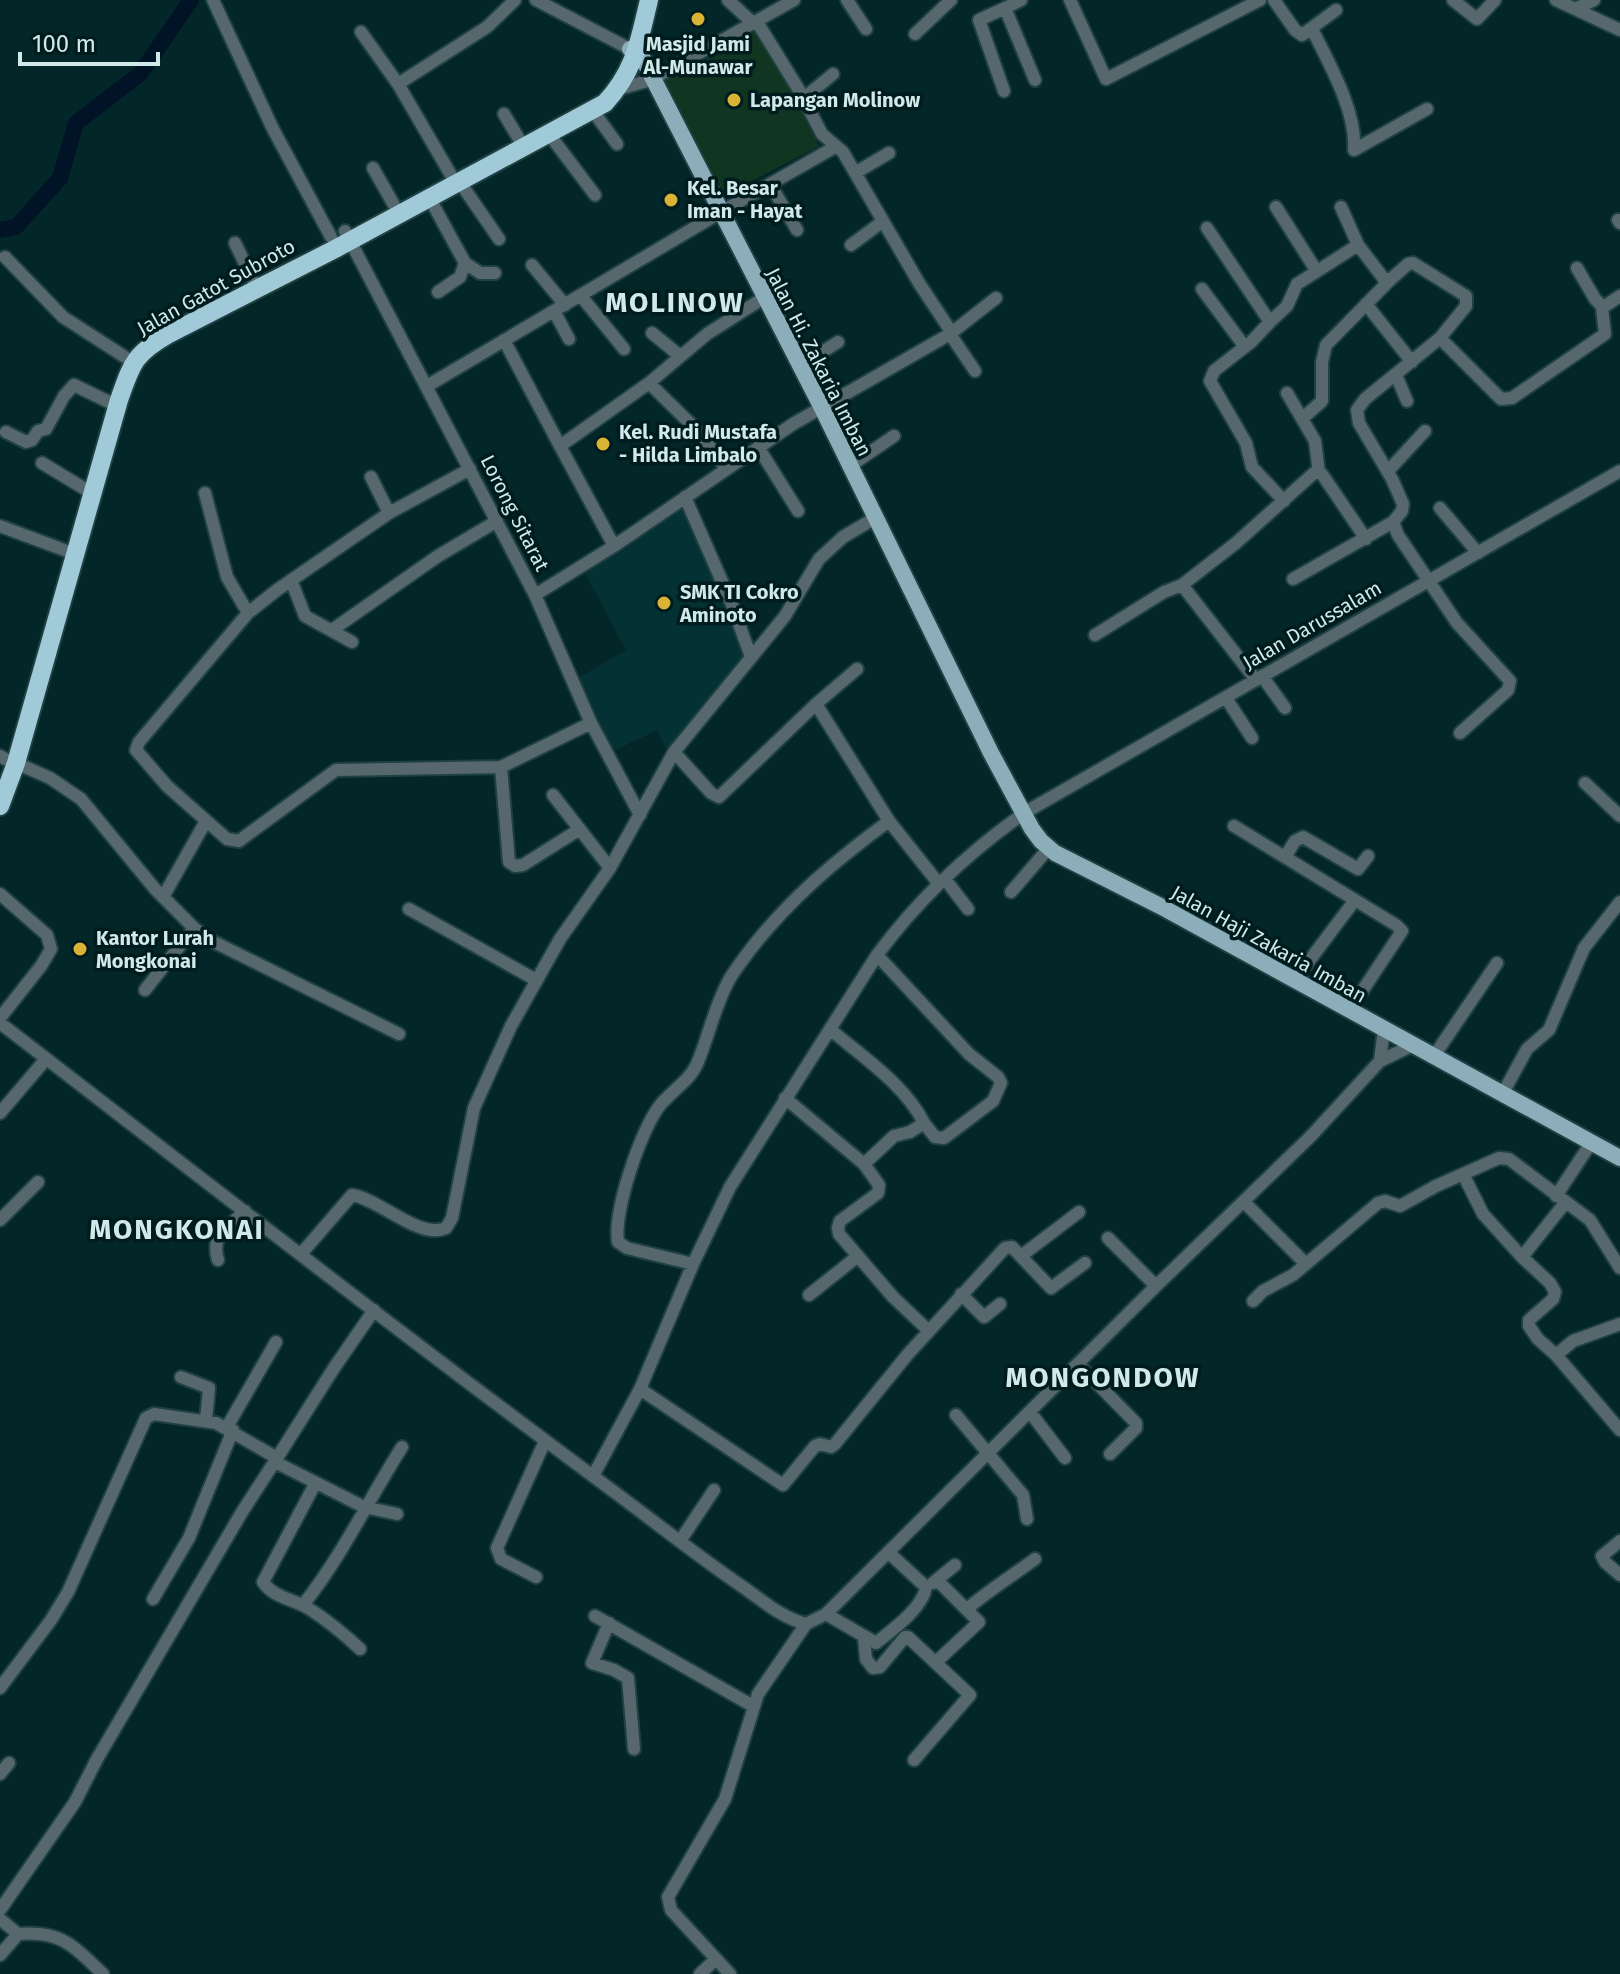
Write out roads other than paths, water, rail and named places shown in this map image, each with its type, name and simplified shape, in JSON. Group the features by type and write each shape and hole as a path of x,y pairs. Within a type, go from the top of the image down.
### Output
{"highway":[{"path":"633,50 641,0"},
{"path":"605,98 633,50 649,0"},
{"name":"Jalan Gatot Subroto","path":"52,616 120,354 394,205 455,178 605,98"},
{"name":"Jalan Gatot Subroto","path":"0,778 131,367 146,348 170,328 253,280 429,197 519,139 555,127"},
{"name":"Jalan Gatot Subroto","path":"0,806 7,759"}],"main road":[{"name":"Jalan Hi. Zakaria Imban","path":"633,50 641,55 651,80 822,408 966,699"},
{"name":"Jalan Haji Zakaria Imban","path":"966,699 1024,813 1048,849 1160,906 1620,1158"}],"street":[{"name":"Lorong Sitarat","path":"213,0 273,129 342,236 427,386 535,595 614,546 758,447 951,333 996,298"},
{"path":"398,84 487,27 515,0"},
{"path":"536,0 633,50"},
{"path":"728,0 756,23 804,98 822,134 843,152 882,222 975,371"},
{"path":"617,144 605,98 651,80 794,0"},
{"path":"847,0 866,29"},
{"path":"915,34 951,0"},
{"path":"1004,91 979,20 1022,0"},
{"path":"1070,0 1106,79 1260,0"},
{"path":"1274,0 1299,34 1306,35 1336,10"},
{"path":"1453,0 1477,19 1495,0"},
{"path":"1556,0 1620,30"},
{"path":"1575,9 1594,0"},
{"path":"1005,8 1035,80"},
{"path":"1312,29 1344,102 1353,128 1354,150 1427,109"},
{"path":"361,32 398,84 455,178 499,239"},
{"path":"804,98 833,74"},
{"path":"504,114 519,139"},
{"path":"555,127 595,195"},
{"path":"427,386 835,147"},
{"path":"855,173 889,153"},
{"path":"373,168 394,205"},
{"path":"770,184 797,230"},
{"path":"429,197 465,263 480,273 495,273"},
{"path":"1276,207 1316,270"},
{"path":"1341,207 1358,245 1375,270 1384,279 1391,279"},
{"path":"851,245 882,222"},
{"path":"1207,228 1270,322"},
{"path":"235,243 253,280"},
{"path":"1284,501 1252,467 1246,443 1210,381 1214,371 1245,347 1287,306 1297,284 1358,245"},
{"path":"5,257 63,317 120,354"},
{"path":"438,292 460,277 465,263"},
{"path":"1293,579 1393,522 1404,508 1388,471 1359,423 1357,410 1365,399 1440,338 1466,306 1466,296 1413,263 1408,264 1326,345 1322,362 1322,401 1303,418"},
{"path":"532,265 560,308 569,339"},
{"path":"1577,268 1603,307"},
{"path":"1202,289 1245,347"},
{"path":"581,296 624,349"},
{"path":"1440,338 1496,395 1505,400 1605,334 1601,315 1603,307 1620,296"},
{"path":"560,446 649,383 707,334 765,297"},
{"path":"1366,304 1412,362"},
{"path":"652,333 680,356"},
{"path":"504,340 614,546"},
{"path":"800,366 838,342"},
{"path":"1396,375 1407,401"},
{"path":"649,383 702,435 726,469"},
{"path":"6,432 26,442 32,440 38,431 46,429 64,396 74,385 109,402"},
{"path":"1287,393 1315,441 1319,473 1366,539"},
{"path":"1388,471 1425,431"},
{"path":"850,466 894,436"},
{"path":"758,447 798,511"},
{"path":"42,463 85,489"},
{"path":"470,469 389,513 248,613 184,685 136,750 167,786 206,821 232,841 239,841 341,769 466,770 501,767 591,723"},
{"name":"Jalan Darussalam","path":"589,1473 640,1389 693,1264 730,1187 877,955 896,929 942,882 1024,813 1620,471"},
{"path":"1095,635 1203,571 1314,473 1319,473"},
{"path":"371,477 389,513"},
{"path":"205,493 230,586 248,613"},
{"path":"685,497 731,602 751,657"},
{"path":"1440,508 1478,553"},
{"path":"301,1254 352,1195 418,1226 433,1230 446,1228 452,1218 474,1108 511,1026 536,980 574,918 610,868 674,752 785,616 811,570 828,549 875,518"},
{"path":"332,630 438,556 497,521"},
{"path":"1393,522 1398,535 1457,623 1510,681 1508,690 1460,733"},
{"path":"0,526 67,551"},
{"path":"284,585 305,616 352,642"},
{"path":"1182,585 1285,708"},
{"path":"535,595 591,723 640,815"},
{"path":"674,752 711,793 719,797 857,669"},
{"path":"1226,698 1252,738"},
{"path":"816,704 889,821 968,909"},
{"path":"7,759 50,778 81,799 163,897 194,928 225,949 399,1034"},
{"path":"501,767 509,862 515,866 523,865 580,829"},
{"path":"1585,783 1620,816"},
{"path":"553,795 610,868"},
{"path":"163,897 206,821"},
{"path":"693,1264 627,1248 618,1242 616,1232 628,1178 648,1124 659,1106 697,1065 728,982 759,938 819,875 889,821"},
{"path":"1234,826 1402,931 1349,1011"},
{"path":"1285,857 1295,841 1303,837 1358,869 1368,856"},
{"path":"1011,892 1048,849"},
{"path":"0,894 47,935 51,949 0,1020 183,1166 561,1453 784,1616 806,1624"},
{"path":"1294,981 1355,900"},
{"path":"1503,1093 1527,1049 1549,1030 1584,948 1620,902"},
{"path":"409,909 536,980"},
{"path":"145,990 194,928"},
{"path":"831,1030 893,1085 917,1110 935,1137 944,1138 998,1094 1000,1080 969,1054 877,955"},
{"path":"1434,1056 1497,963"},
{"path":"1380,1061 1384,1029"},
{"path":"730,1974 671,1910 668,1897 725,1799 762,1686 806,1624 826,1614 1244,1202 1380,1061 1413,1045"},
{"path":"0,1113 46,1059"},
{"path":"785,1098 864,1164 879,1185 878,1193 845,1216 838,1228 839,1234 893,1297 929,1331"},
{"path":"864,1164 894,1136 910,1132 924,1123"},
{"path":"1522,1257 1560,1199 1591,1143"},
{"path":"1253,1301 1263,1291 1293,1275 1378,1203 1385,1201 1400,1206 1488,1162 1504,1158 1590,1220 1620,1268"},
{"path":"1463,1174 1483,1214 1554,1289 1553,1299 1528,1323 1538,1339 1556,1355 1620,1430"},
{"path":"0,1220 38,1182"},
{"path":"1244,1202 1305,1263"},
{"path":"218,1260 216,1240 245,1211"},
{"path":"1021,1256 1079,1212"},
{"path":"1108,1238 1156,1286"},
{"path":"640,1389 783,1485 815,1446 831,1447 835,1444 961,1294 1005,1248 1009,1246 1021,1256 1051,1288 1085,1263"},
{"path":"809,1295 858,1256"},
{"path":"961,1294 984,1317 1000,1304"},
{"path":"0,1910 75,1802 242,1512 374,1310"},
{"path":"1556,1355 1573,1341 1620,1324"},
{"path":"153,1599 189,1538 230,1429 276,1342"},
{"path":"1078,1364 1136,1423 1136,1428 1110,1454"},
{"path":"181,1377 209,1388 206,1420"},
{"path":"1030,1412 1065,1458"},
{"path":"0,1688 68,1592 146,1418 154,1414 197,1422 206,1420 230,1429 315,1484 364,1507 397,1514"},
{"path":"956,1415 1023,1495 1027,1519"},
{"path":"536,1577 501,1559 497,1548 545,1441"},
{"path":"303,1605 330,1571 364,1507 402,1447"},
{"path":"315,1484 263,1582 273,1593 325,1618 360,1649"},
{"path":"680,1541 714,1490"},
{"path":"1620,1541 1602,1556 1620,1575"},
{"path":"888,1552 978,1620 978,1625 936,1662"},
{"path":"967,1609 994,1585 1009,1579 1035,1559"},
{"path":"826,1614 876,1643 910,1612 932,1584 955,1565"},
{"path":"595,1616 753,1706"},
{"path":"609,1623 592,1663 628,1678 634,1749"},
{"path":"864,1638 866,1659 873,1668 880,1667 905,1637 911,1639 970,1695 914,1760"},
{"path":"0,1774 9,1763"},
{"path":"0,1919 18,1934"},
{"path":"0,1955 18,1934 31,1932 64,1939 103,1974"},
{"path":"700,1974 716,1959"}],"waterway":[{"path":"0,230 16,227 60,178 76,123 140,74 191,0"}],"place":[{"name":"Masjid Jami Al-Munawar","path":"698,19"},
{"name":"Lapangan Molinow","path":"734,100"},
{"name":"Kel. Besar Iman - Hayat","path":"671,200"},
{"name":"Kel. Rudi Mustafa - Hilda Limbalo","path":"603,444"},
{"name":"SMK TI Cokro Aminoto","path":"664,603"},
{"name":"Kantor Lurah Mongkonai","path":"80,949"}],"district":[{"name":"MOLINOW","path":"675,302"},
{"name":"MONGKONAI","path":"177,1229"},
{"name":"MONGONDOW","path":"1103,1377"}]}
